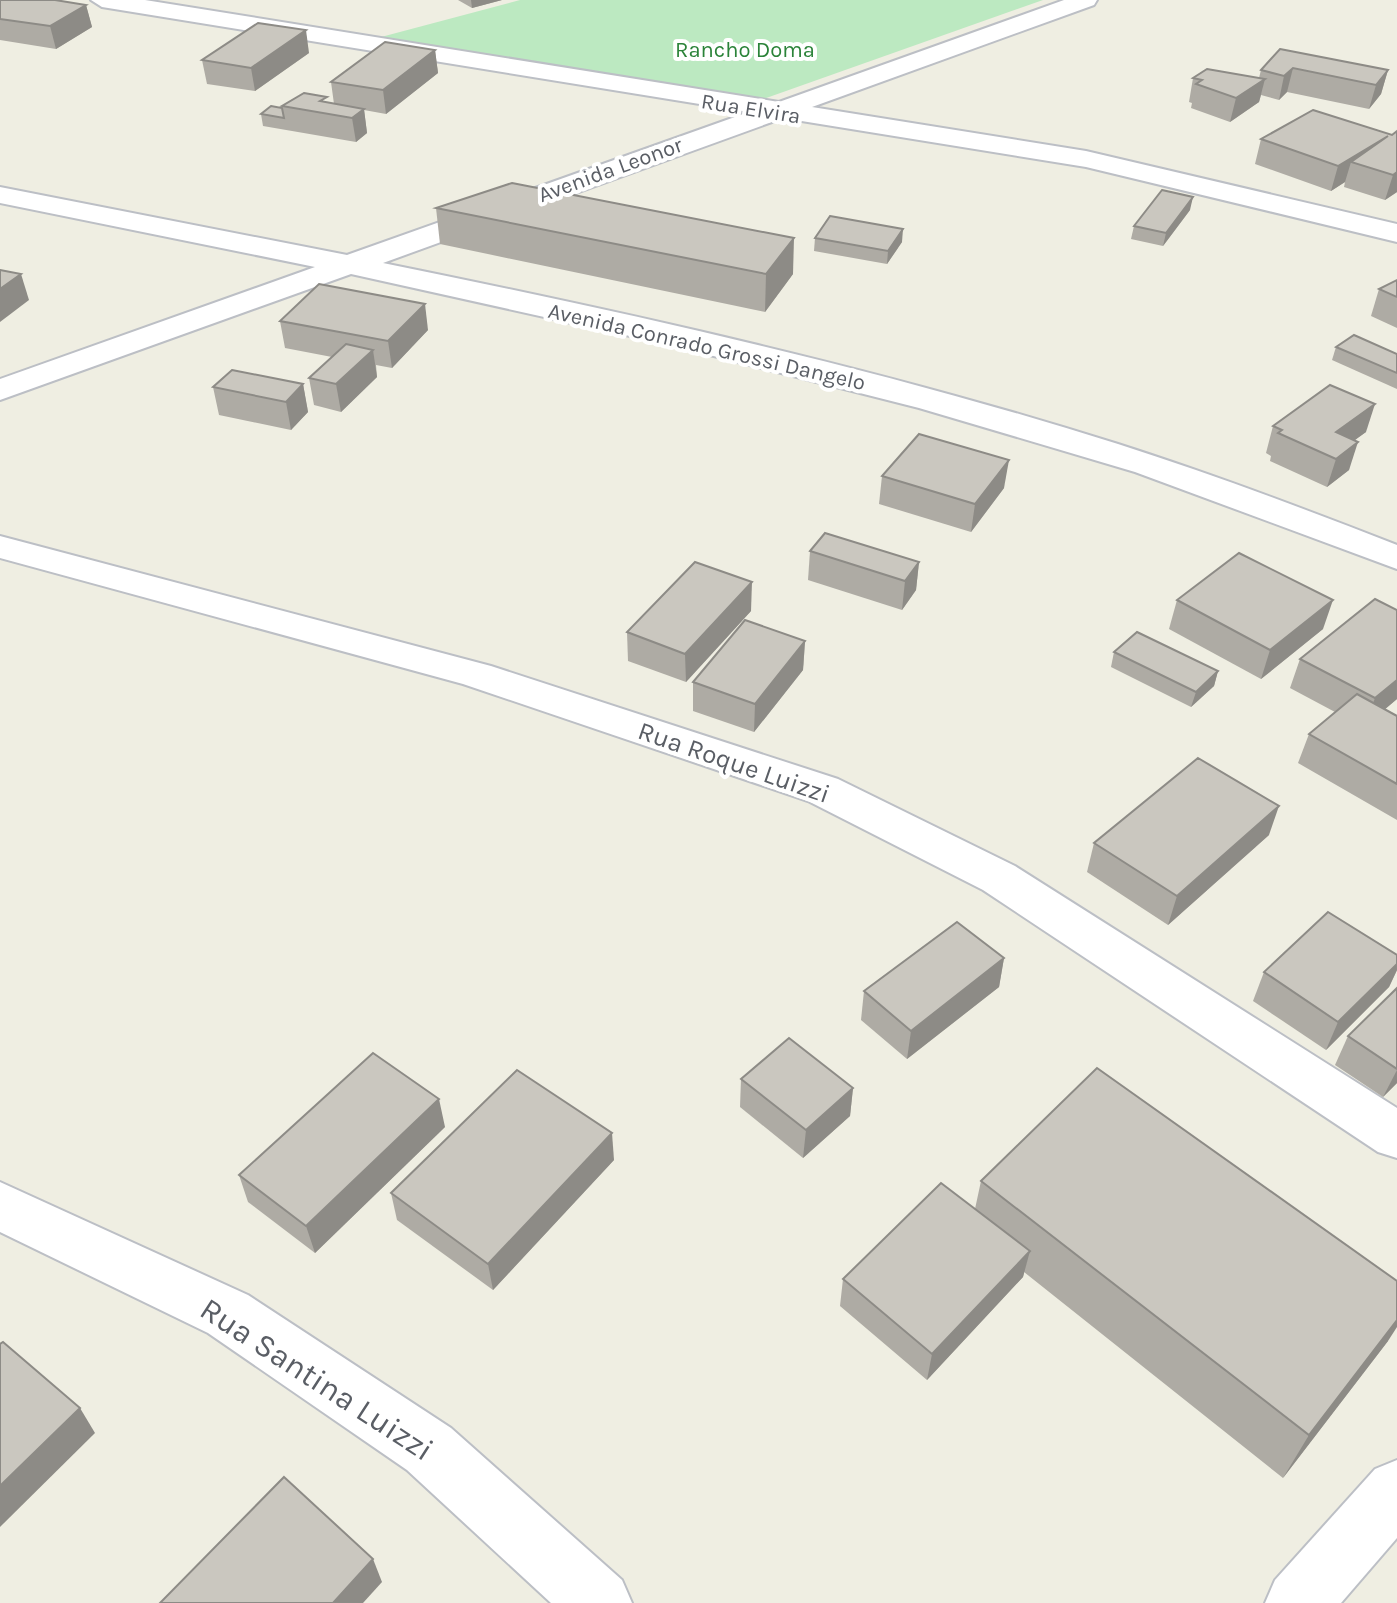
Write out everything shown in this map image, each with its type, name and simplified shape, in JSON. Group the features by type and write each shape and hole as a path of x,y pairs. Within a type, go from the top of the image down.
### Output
{"street":[{"name":"Rua Elvira","path":"102,0 770,111 1086,159 1397,233"},
{"name":"Avenida Leonor","path":"0,390 1086,0"},
{"name":"Avenida Conrado Grossi Dangelo","path":"0,195 350,263 812,369 1065,439 1267,507 1397,558"},
{"name":"Rua Roque Luizzi","path":"0,547 477,675 823,790 999,878 1397,1136"},
{"name":"Rua Santina Luizzi","path":"0,1206 228,1314 429,1449 599,1603"},
{"path":"1298,1603 1397,1491"}],"green space":[{"name":"Rancho Doma","path":"520,0 1043,0 755,102 366,41"}],"building":[{"path":"0,0 55,0 86,5 50,26 0,19"},
{"path":"258,23 306,30 251,68 202,60"},
{"path":"385,42 435,50 383,90 331,82"},
{"path":"1280,49 1388,70 1376,85 1293,68 1284,76 1261,70"},
{"path":"1207,69 1265,79 1236,98 1196,84 1202,80 1193,78"},
{"path":"304,93 327,97 320,101 364,109 352,118 282,106"},
{"path":"271,106 282,108 284,118 261,114"},
{"path":"1313,110 1392,135 1397,131 1397,172 1393,175 1351,162 1388,136 1338,166 1261,139"},
{"path":"512,183 794,238 766,274 436,208"},
{"path":"1162,190 1193,197 1166,233 1134,226"},
{"path":"830,216 903,229 888,251 815,238"},
{"path":"0,270 21,274 0,289"},
{"path":"1397,280 1397,297 1379,289"},
{"path":"319,284 425,304 388,341 280,321"},
{"path":"1354,335 1397,354 1397,373 1336,347"},
{"path":"346,344 373,350 336,384 309,378"},
{"path":"232,370 303,384 286,402 213,387"},
{"path":"1330,385 1375,404 1336,432 1358,442 1336,459 1278,433 1282,430 1273,426"},
{"path":"919,434 1009,460 975,504 882,476"},
{"path":"825,533 919,562 905,581 810,551"},
{"path":"1239,553 1333,600 1270,650 1177,600"},
{"path":"695,562 752,582 685,654 627,632"},
{"path":"1375,599 1397,610 1397,680 1375,698 1300,659"},
{"path":"745,620 805,641 755,704 693,682"},
{"path":"1137,632 1218,671 1196,692 1114,652"},
{"path":"1357,694 1397,716 1397,784 1309,734"},
{"path":"1198,758 1279,806 1177,896 1094,843"},
{"path":"1328,912 1397,955 1397,964 1338,1022 1264,972"},
{"path":"957,922 1004,958 911,1031 864,991"},
{"path":"1397,988 1397,1069 1348,1036"},
{"path":"789,1038 853,1088 806,1130 741,1079"},
{"path":"373,1053 439,1099 306,1226 239,1175"},
{"path":"1097,1068 1397,1281 1397,1320 1309,1435 981,1181"},
{"path":"517,1070 612,1133 488,1264 391,1193"},
{"path":"941,1183 1030,1251 932,1354 843,1279"},
{"path":"3,1342 80,1408 0,1486 0,1344"},
{"path":"284,1477 373,1559 333,1603 160,1603"}]}
